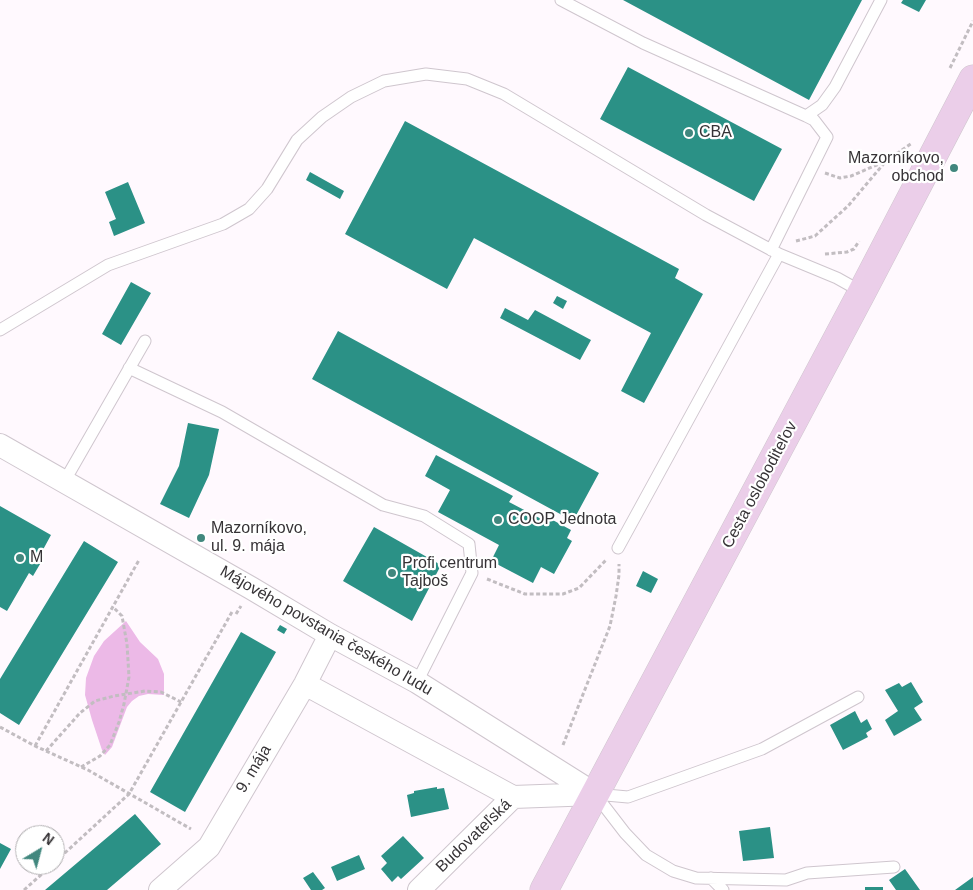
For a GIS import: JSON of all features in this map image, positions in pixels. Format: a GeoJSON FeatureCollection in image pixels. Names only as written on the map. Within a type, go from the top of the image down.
{"type":"FeatureCollection","features":[{"type":"Feature","properties":{"kind":"main road","name":"Cesta osloboditeľov"},"geometry":{"type":"LineString","coordinates":[[544,890],[862,292],[961,75]]}},
{"type":"Feature","properties":{"kind":"street","name":"Májového povstania českého ľudu"},"geometry":{"type":"LineString","coordinates":[[0,446],[251,588],[330,635],[417,682],[595,794]]}},
{"type":"Feature","properties":{"kind":"street","name":"9. mája"},"geometry":{"type":"LineString","coordinates":[[160,890],[209,847],[305,684],[330,635]]}},
{"type":"Feature","properties":{"kind":"street"},"geometry":{"type":"LineString","coordinates":[[305,684],[513,798]]}},
{"type":"Feature","properties":{"kind":"street","name":"Budovateľská"},"geometry":{"type":"LineString","coordinates":[[419,890],[513,798],[595,794]]}},
{"type":"Feature","properties":{"kind":"lane"},"geometry":{"type":"LineString","coordinates":[[561,0],[643,43],[814,120],[827,137],[812,166],[775,252],[618,548]]}},
{"type":"Feature","properties":{"kind":"lane"},"geometry":{"type":"LineString","coordinates":[[806,116],[822,105],[836,87],[881,0]]}},
{"type":"Feature","properties":{"kind":"lane"},"geometry":{"type":"LineString","coordinates":[[0,330],[108,264],[223,224],[249,209],[267,189],[297,140],[322,117],[351,97],[384,81],[426,74],[467,79],[504,94],[706,215],[775,252],[837,278],[862,292]]}},
{"type":"Feature","properties":{"kind":"lane"},"geometry":{"type":"LineString","coordinates":[[64,482],[145,341]]}},
{"type":"Feature","properties":{"kind":"lane"},"geometry":{"type":"LineString","coordinates":[[129,368],[222,412],[383,505],[424,516],[469,544],[472,573],[417,682]]}},
{"type":"Feature","properties":{"kind":"lane"},"geometry":{"type":"LineString","coordinates":[[595,794],[628,797],[762,749],[858,697]]}},
{"type":"Feature","properties":{"kind":"lane"},"geometry":{"type":"LineString","coordinates":[[595,794],[625,833],[646,855],[673,871],[696,878],[786,880],[807,873],[894,866]]}},
{"type":"Feature","properties":{"kind":"lane"},"geometry":{"type":"LineString","coordinates":[[710,878],[723,890]]}},
{"type":"Feature","properties":{"kind":"path"},"geometry":{"type":"LineString","coordinates":[[961,75],[973,21]]}},
{"type":"Feature","properties":{"kind":"path"},"geometry":{"type":"LineString","coordinates":[[908,150],[916,135]]}},
{"type":"Feature","properties":{"kind":"path"},"geometry":{"type":"LineString","coordinates":[[812,166],[824,173],[840,178],[851,176],[886,161],[912,142]]}},
{"type":"Feature","properties":{"kind":"path"},"geometry":{"type":"LineString","coordinates":[[796,241],[815,236],[848,206],[886,161]]}},
{"type":"Feature","properties":{"kind":"path"},"geometry":{"type":"LineString","coordinates":[[818,253],[847,252],[854,249],[864,233]]}},
{"type":"Feature","properties":{"kind":"path"},"geometry":{"type":"LineString","coordinates":[[790,239],[796,241],[801,247]]}},
{"type":"Feature","properties":{"kind":"path"},"geometry":{"type":"LineString","coordinates":[[472,573],[525,594],[563,594],[579,588],[618,548]]}},
{"type":"Feature","properties":{"kind":"path"},"geometry":{"type":"LineString","coordinates":[[563,745],[610,626],[619,575],[618,548]]}},
{"type":"Feature","properties":{"kind":"path"},"geometry":{"type":"LineString","coordinates":[[35,746],[138,560]]}},
{"type":"Feature","properties":{"kind":"path"},"geometry":{"type":"LineString","coordinates":[[81,767],[100,756],[110,745],[119,722],[126,694],[129,676],[127,644],[122,616],[112,607]]}},
{"type":"Feature","properties":{"kind":"path"},"geometry":{"type":"LineString","coordinates":[[65,853],[129,794],[232,612]]}},
{"type":"Feature","properties":{"kind":"path"},"geometry":{"type":"LineString","coordinates":[[46,751],[80,714],[95,701],[145,691],[161,692],[181,702]]}},
{"type":"Feature","properties":{"kind":"path"},"geometry":{"type":"LineString","coordinates":[[0,727],[35,746],[81,767],[191,829]]}},
{"type":"Feature","properties":{"kind":"path"},"geometry":{"type":"LineString","coordinates":[[24,890],[41,875]]}},
{"type":"Feature","properties":{"kind":"shaded area"},"geometry":{"type":"Polygon","coordinates":[[[126,621],[140,642],[158,659],[164,674],[164,695],[148,694],[139,696],[132,701],[127,707],[112,747],[105,755],[85,695],[86,678],[94,656],[104,641],[126,621]]]}},
{"type":"Feature","properties":{"kind":"building"},"geometry":{"type":"Polygon","coordinates":[[[623,0],[862,0],[809,100],[623,0]]]}},
{"type":"Feature","properties":{"kind":"building"},"geometry":{"type":"Polygon","coordinates":[[[903,0],[926,0],[919,12],[901,3],[903,0]]]}},
{"type":"Feature","properties":{"kind":"building","name":"CBA"},"geometry":{"type":"Polygon","coordinates":[[[628,67],[782,149],[754,201],[600,119],[628,67]]]}},
{"type":"Feature","properties":{"kind":"building"},"geometry":{"type":"Polygon","coordinates":[[[405,121],[679,269],[675,278],[703,294],[644,403],[621,391],[651,333],[474,238],[447,289],[345,234],[405,121]]]}},
{"type":"Feature","properties":{"kind":"building"},"geometry":{"type":"Polygon","coordinates":[[[310,172],[344,191],[340,199],[306,180],[310,172]]]}},
{"type":"Feature","properties":{"kind":"building"},"geometry":{"type":"Polygon","coordinates":[[[128,182],[145,223],[114,236],[109,222],[116,219],[105,192],[128,182]]]}},
{"type":"Feature","properties":{"kind":"building"},"geometry":{"type":"Polygon","coordinates":[[[131,282],[151,293],[121,345],[102,334],[131,282]]]}},
{"type":"Feature","properties":{"kind":"building"},"geometry":{"type":"Polygon","coordinates":[[[557,296],[567,301],[563,309],[553,303],[557,296]]]}},
{"type":"Feature","properties":{"kind":"building"},"geometry":{"type":"Polygon","coordinates":[[[505,308],[528,320],[535,310],[591,340],[580,360],[500,318],[505,308]]]}},
{"type":"Feature","properties":{"kind":"building"},"geometry":{"type":"Polygon","coordinates":[[[338,331],[599,473],[573,521],[312,379],[338,331]]]}},
{"type":"Feature","properties":{"kind":"building"},"geometry":{"type":"Polygon","coordinates":[[[188,423],[219,429],[209,475],[189,518],[160,504],[179,466],[188,423]]]}},
{"type":"Feature","properties":{"kind":"building","name":"COOP Jednota"},"geometry":{"type":"Polygon","coordinates":[[[436,455],[513,496],[509,502],[547,522],[549,518],[571,530],[567,538],[572,541],[554,574],[541,567],[533,583],[491,561],[499,545],[438,512],[450,490],[425,476],[436,455]]]}},
{"type":"Feature","properties":{"kind":"building","name":"M"},"geometry":{"type":"Polygon","coordinates":[[[0,506],[51,535],[39,557],[43,559],[33,576],[29,573],[7,611],[0,607],[0,506]]]}},
{"type":"Feature","properties":{"kind":"building","name":"Profi centrum Tajboš"},"geometry":{"type":"Polygon","coordinates":[[[374,527],[441,565],[412,621],[343,581],[374,527]]]}},
{"type":"Feature","properties":{"kind":"building"},"geometry":{"type":"Polygon","coordinates":[[[84,541],[118,562],[19,725],[0,713],[0,679],[84,541]]]}},
{"type":"Feature","properties":{"kind":"building"},"geometry":{"type":"Polygon","coordinates":[[[643,571],[658,579],[651,593],[636,586],[643,571]]]}},
{"type":"Feature","properties":{"kind":"building"},"geometry":{"type":"Polygon","coordinates":[[[280,625],[287,629],[284,634],[277,630],[280,625]]]}},
{"type":"Feature","properties":{"kind":"building"},"geometry":{"type":"Polygon","coordinates":[[[241,632],[276,652],[185,812],[150,792],[241,632]]]}},
{"type":"Feature","properties":{"kind":"building"},"geometry":{"type":"Polygon","coordinates":[[[911,682],[923,702],[914,708],[922,720],[894,736],[885,720],[898,711],[885,690],[899,683],[902,687],[911,682]]]}},
{"type":"Feature","properties":{"kind":"building"},"geometry":{"type":"Polygon","coordinates":[[[855,711],[861,723],[867,719],[872,729],[866,733],[868,737],[843,750],[830,725],[855,711]]]}},
{"type":"Feature","properties":{"kind":"building"},"geometry":{"type":"Polygon","coordinates":[[[437,787],[437,789],[444,788],[449,809],[411,817],[407,795],[414,793],[414,791],[437,787]]]}},
{"type":"Feature","properties":{"kind":"building"},"geometry":{"type":"Polygon","coordinates":[[[135,814],[161,844],[107,890],[45,890],[135,814]]]}},
{"type":"Feature","properties":{"kind":"building"},"geometry":{"type":"Polygon","coordinates":[[[770,827],[774,858],[743,861],[739,831],[770,827]]]}},
{"type":"Feature","properties":{"kind":"building"},"geometry":{"type":"Polygon","coordinates":[[[403,836],[424,858],[401,879],[398,876],[392,882],[381,869],[387,863],[381,856],[403,836]]]}},
{"type":"Feature","properties":{"kind":"building"},"geometry":{"type":"Polygon","coordinates":[[[0,843],[11,849],[0,869],[0,843]]]}},
{"type":"Feature","properties":{"kind":"building"},"geometry":{"type":"Polygon","coordinates":[[[359,855],[365,869],[337,881],[331,867],[359,855]]]}},
{"type":"Feature","properties":{"kind":"building"},"geometry":{"type":"Polygon","coordinates":[[[905,869],[920,890],[896,890],[889,880],[905,869]]]}},
{"type":"Feature","properties":{"kind":"building"},"geometry":{"type":"Polygon","coordinates":[[[313,872],[325,888],[322,890],[311,890],[303,878],[313,872]]]}},
{"type":"Feature","properties":{"kind":"building"},"geometry":{"type":"Polygon","coordinates":[[[973,877],[973,890],[955,890],[973,877]]]}},
{"type":"Feature","properties":{"kind":"building"},"geometry":{"type":"Polygon","coordinates":[[[865,887],[883,887],[883,890],[865,890],[865,887]]]}},
{"type":"Feature","properties":{"kind":"place","name":"CBA"},"geometry":{"type":"Point","coordinates":[689,133]}},
{"type":"Feature","properties":{"kind":"place","name":"Mazorníkovo, obchod"},"geometry":{"type":"Point","coordinates":[954,168]}},
{"type":"Feature","properties":{"kind":"place","name":"COOP Jednota"},"geometry":{"type":"Point","coordinates":[498,520]}},
{"type":"Feature","properties":{"kind":"place","name":"Mazorníkovo, ul. 9. mája"},"geometry":{"type":"Point","coordinates":[201,538]}},
{"type":"Feature","properties":{"kind":"place","name":"M"},"geometry":{"type":"Point","coordinates":[20,558]}},
{"type":"Feature","properties":{"kind":"place","name":"Profi centrum Tajboš"},"geometry":{"type":"Point","coordinates":[392,573]}}]}
